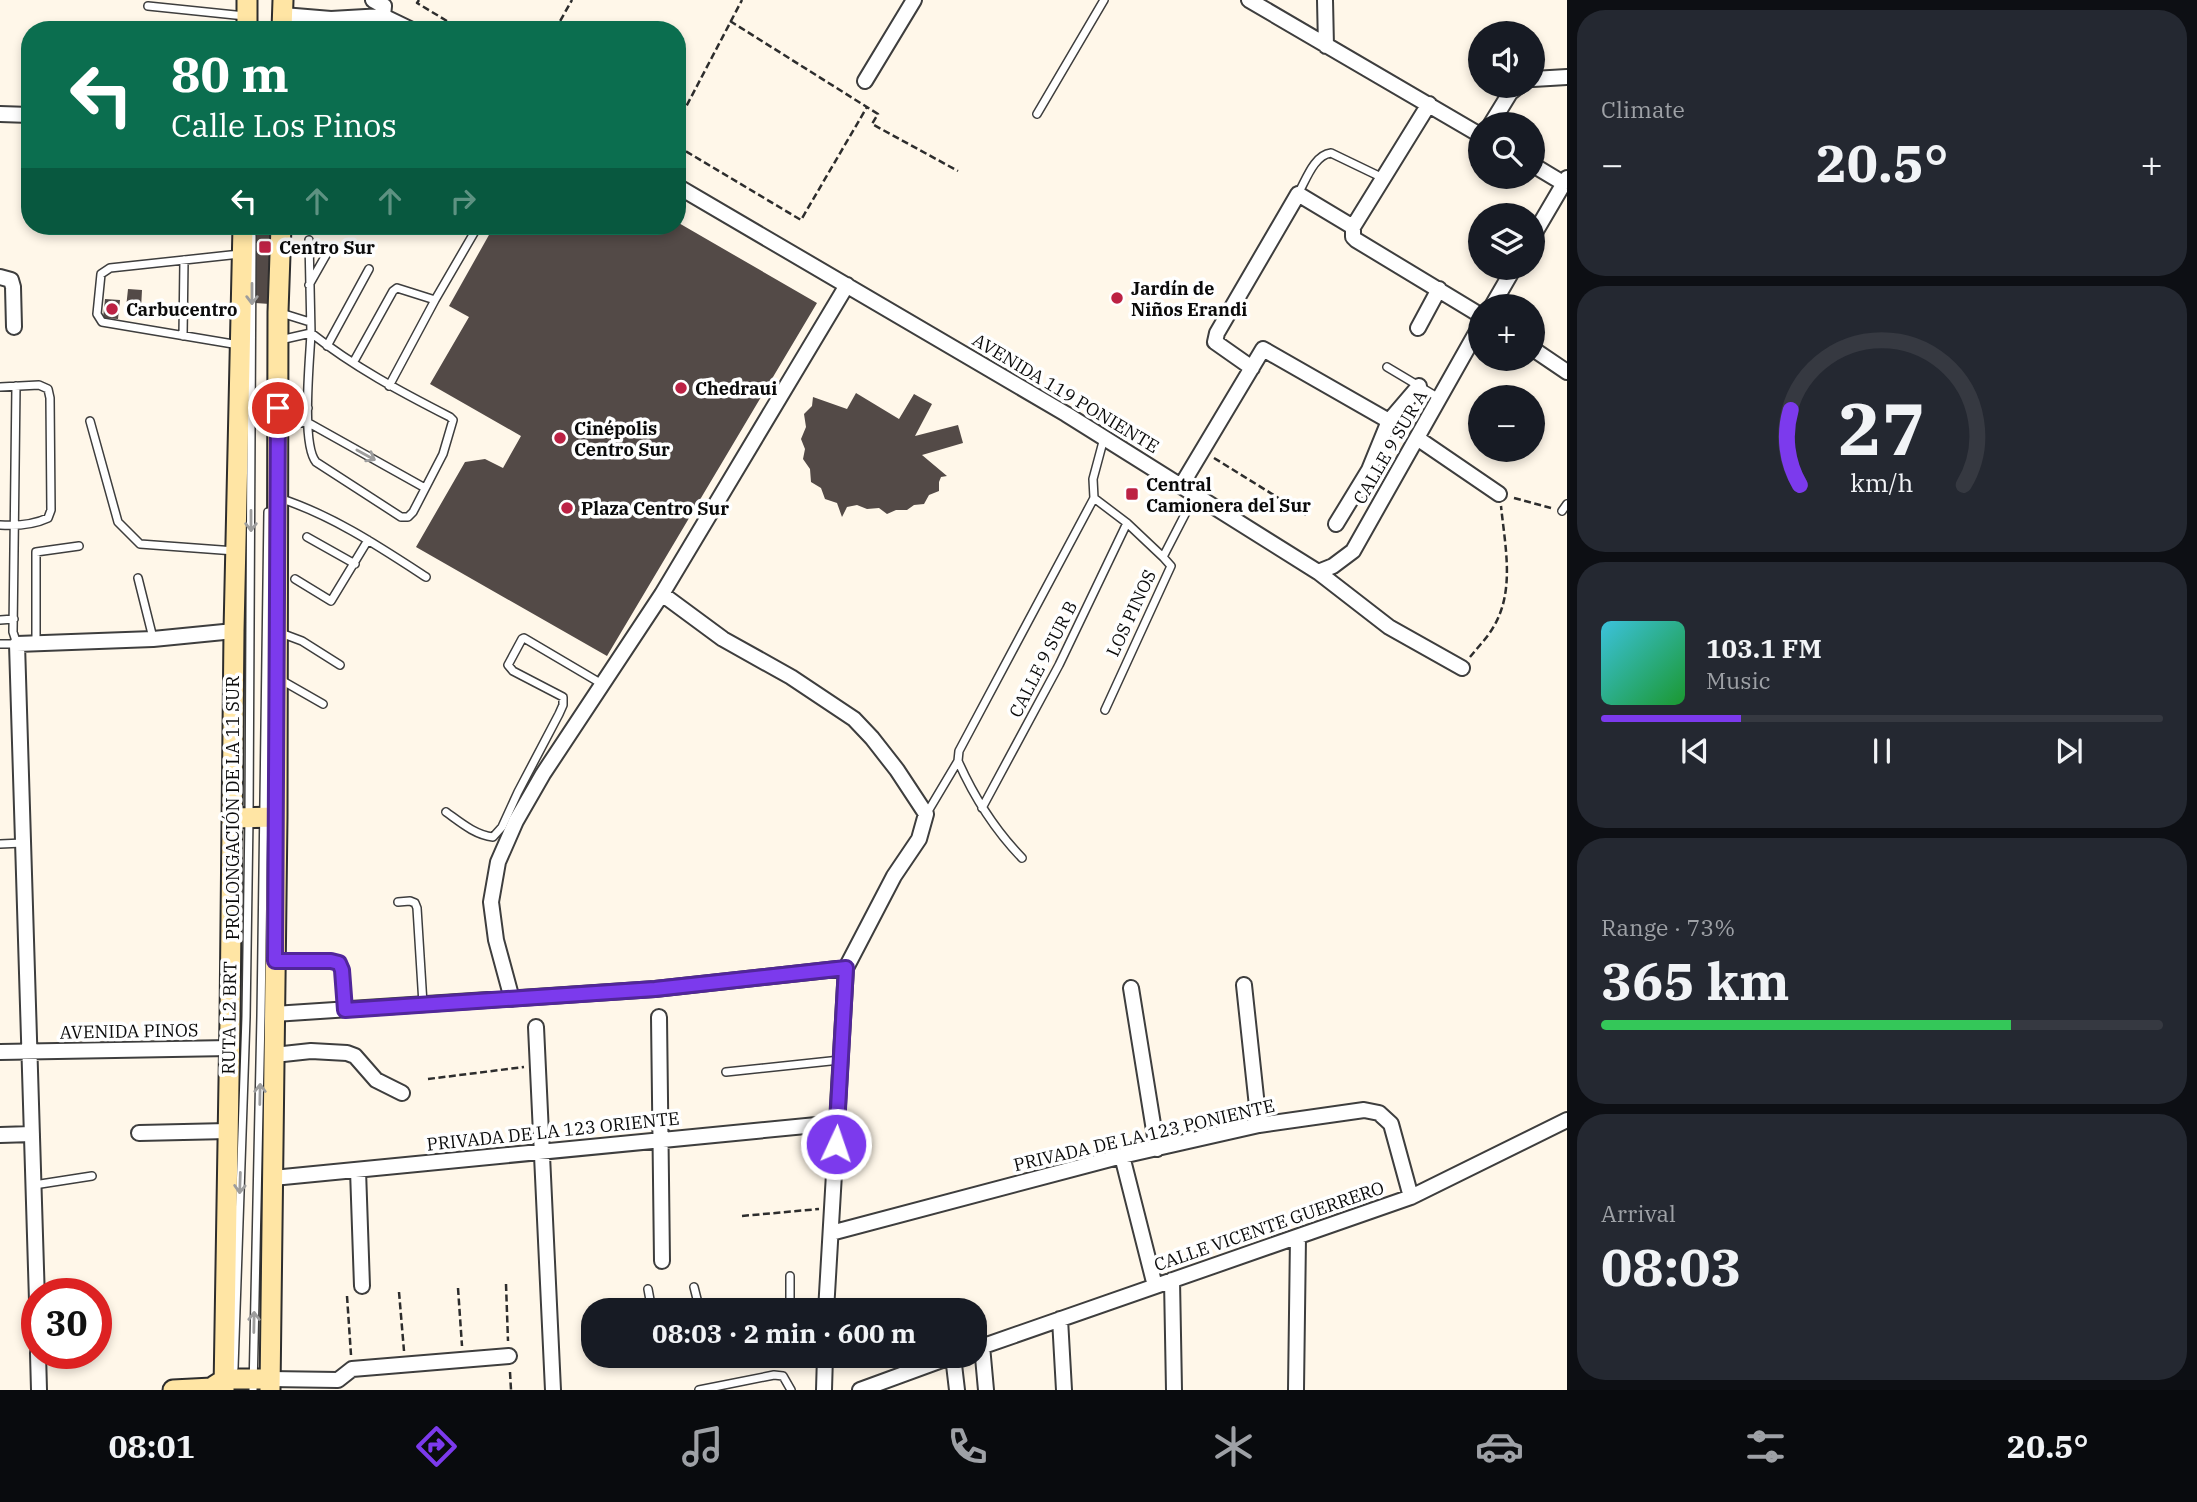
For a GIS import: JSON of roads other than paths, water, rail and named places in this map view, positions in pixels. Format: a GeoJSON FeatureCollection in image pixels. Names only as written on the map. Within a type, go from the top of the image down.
{"type":"FeatureCollection","features":[{"type":"Feature","properties":{"kind":"main road","name":"PROLONGACIÓN DE LA 11 SUR"},"geometry":{"type":"LineString","coordinates":[[239,1385],[273,1178],[275,961],[234,631],[243,235]]}},
{"type":"Feature","properties":{"kind":"main road","name":"PROLONGACIÓN DE LA 11 SUR"},"geometry":{"type":"LineString","coordinates":[[239,1385],[228,1131],[230,1048],[256,818],[277,677],[273,500],[279,340],[276,235]]}},
{"type":"Feature","properties":{"kind":"main road"},"geometry":{"type":"LineString","coordinates":[[173,1390],[239,1385]]}},
{"type":"Feature","properties":{"kind":"street"},"geometry":{"type":"LineString","coordinates":[[864,81],[915,0]]}},
{"type":"Feature","properties":{"kind":"street"},"geometry":{"type":"LineString","coordinates":[[1249,0],[1468,128]]}},
{"type":"Feature","properties":{"kind":"street"},"geometry":{"type":"LineString","coordinates":[[1325,0],[1326,46]]}},
{"type":"Feature","properties":{"kind":"street"},"geometry":{"type":"LineString","coordinates":[[334,21],[382,6],[401,21]]}},
{"type":"Feature","properties":{"kind":"street"},"geometry":{"type":"LineString","coordinates":[[280,15],[310,21]]}},
{"type":"Feature","properties":{"kind":"street"},"geometry":{"type":"LineString","coordinates":[[1545,78],[1567,77]]}},
{"type":"Feature","properties":{"kind":"street"},"geometry":{"type":"LineString","coordinates":[[1429,104],[1353,227],[1353,237],[1468,307]]}},
{"type":"Feature","properties":{"kind":"street"},"geometry":{"type":"LineString","coordinates":[[0,114],[21,115]]}},
{"type":"Feature","properties":{"kind":"street"},"geometry":{"type":"LineString","coordinates":[[1545,171],[1565,181],[1545,215]]}},
{"type":"Feature","properties":{"kind":"street","name":"AVENIDA 119 PONIENTE"},"geometry":{"type":"LineString","coordinates":[[686,191],[1104,438],[1318,572],[1389,627],[1462,668]]}},
{"type":"Feature","properties":{"kind":"street"},"geometry":{"type":"LineString","coordinates":[[1252,368],[1215,342],[1217,333],[1298,194],[1353,227]]}},
{"type":"Feature","properties":{"kind":"street"},"geometry":{"type":"LineString","coordinates":[[6,279],[13,287],[14,327]]}},
{"type":"Feature","properties":{"kind":"street"},"geometry":{"type":"LineString","coordinates":[[512,999],[496,940],[491,902],[498,862],[516,821],[542,774],[662,594],[847,285]]}},
{"type":"Feature","properties":{"kind":"street"},"geometry":{"type":"LineString","coordinates":[[1418,328],[1439,289]]}},
{"type":"Feature","properties":{"kind":"street","name":"CALLE 9 SUR A"},"geometry":{"type":"LineString","coordinates":[[1318,572],[1333,566],[1353,551],[1468,347]]}},
{"type":"Feature","properties":{"kind":"street"},"geometry":{"type":"LineString","coordinates":[[1181,486],[1263,349],[1389,421]]}},
{"type":"Feature","properties":{"kind":"street"},"geometry":{"type":"LineString","coordinates":[[1545,357],[1567,372]]}},
{"type":"Feature","properties":{"kind":"street"},"geometry":{"type":"LineString","coordinates":[[1336,524],[1369,470],[1389,421],[1419,386]]}},
{"type":"Feature","properties":{"kind":"street"},"geometry":{"type":"LineString","coordinates":[[1417,438],[1499,494]]}},
{"type":"Feature","properties":{"kind":"street"},"geometry":{"type":"LineString","coordinates":[[662,594],[723,639],[791,677],[854,719],[897,770],[926,814],[919,839],[894,876],[846,968],[827,1298]]}},
{"type":"Feature","properties":{"kind":"street"},"geometry":{"type":"LineString","coordinates":[[36,1278],[16,644],[153,639],[234,631]]}},
{"type":"Feature","properties":{"kind":"street"},"geometry":{"type":"LineString","coordinates":[[274,1014],[655,989],[846,968]]}},
{"type":"Feature","properties":{"kind":"street"},"geometry":{"type":"LineString","coordinates":[[1244,985],[1259,1125]]}},
{"type":"Feature","properties":{"kind":"street"},"geometry":{"type":"LineString","coordinates":[[1131,988],[1157,1149]]}},
{"type":"Feature","properties":{"kind":"street"},"geometry":{"type":"LineString","coordinates":[[659,1017],[662,1261]]}},
{"type":"Feature","properties":{"kind":"street"},"geometry":{"type":"LineString","coordinates":[[536,1027],[554,1390]]}},
{"type":"Feature","properties":{"kind":"street","name":"AVENIDA PINOS"},"geometry":{"type":"LineString","coordinates":[[0,1052],[230,1048]]}},
{"type":"Feature","properties":{"kind":"street"},"geometry":{"type":"LineString","coordinates":[[274,1055],[311,1051],[347,1053],[355,1056],[376,1080],[402,1093]]}},
{"type":"Feature","properties":{"kind":"street","name":"PRIVADA DE LA 123 PONIENTE"},"geometry":{"type":"LineString","coordinates":[[831,1233],[1122,1156],[1259,1125],[1364,1110],[1379,1113],[1391,1124],[1411,1197]]}},
{"type":"Feature","properties":{"kind":"street","name":"CALLE VICENTE GUERRERO"},"geometry":{"type":"LineString","coordinates":[[987,1344],[1411,1197],[1567,1119]]}},
{"type":"Feature","properties":{"kind":"street","name":"PRIVADA DE LA 123 ORIENTE"},"geometry":{"type":"LineString","coordinates":[[273,1178],[837,1123]]}},
{"type":"Feature","properties":{"kind":"street"},"geometry":{"type":"LineString","coordinates":[[139,1133],[228,1131]]}},
{"type":"Feature","properties":{"kind":"street"},"geometry":{"type":"LineString","coordinates":[[0,1135],[32,1134]]}},
{"type":"Feature","properties":{"kind":"street"},"geometry":{"type":"LineString","coordinates":[[1122,1156],[1155,1286]]}},
{"type":"Feature","properties":{"kind":"street"},"geometry":{"type":"LineString","coordinates":[[358,1170],[362,1286]]}},
{"type":"Feature","properties":{"kind":"street"},"geometry":{"type":"LineString","coordinates":[[1296,1390],[1298,1237]]}},
{"type":"Feature","properties":{"kind":"street"},"geometry":{"type":"LineString","coordinates":[[1172,1280],[1174,1390]]}},
{"type":"Feature","properties":{"kind":"street"},"geometry":{"type":"LineString","coordinates":[[1060,1319],[1064,1390]]}},
{"type":"Feature","properties":{"kind":"street"},"geometry":{"type":"LineString","coordinates":[[239,1385],[338,1385],[352,1369],[509,1356]]}},
{"type":"Feature","properties":{"kind":"street"},"geometry":{"type":"LineString","coordinates":[[824,1390],[825,1368]]}},
{"type":"Feature","properties":{"kind":"street"},"geometry":{"type":"LineString","coordinates":[[860,1390],[920,1368]]}},
{"type":"Feature","properties":{"kind":"street"},"geometry":{"type":"LineString","coordinates":[[954,1368],[957,1390]]}},
{"type":"Feature","properties":{"kind":"street"},"geometry":{"type":"LineString","coordinates":[[982,1368],[986,1390]]}},
{"type":"Feature","properties":{"kind":"street"},"geometry":{"type":"LineString","coordinates":[[39,1369],[40,1390]]}},
{"type":"Feature","properties":{"kind":"lane"},"geometry":{"type":"LineString","coordinates":[[1037,114],[1104,0]]}},
{"type":"Feature","properties":{"kind":"lane"},"geometry":{"type":"LineString","coordinates":[[148,6],[250,15]]}},
{"type":"Feature","properties":{"kind":"lane"},"geometry":{"type":"LineString","coordinates":[[1298,194],[1317,159],[1324,154],[1331,153],[1383,178]]}},
{"type":"Feature","properties":{"kind":"lane","name":"RUTA L2 BRT"},"geometry":{"type":"LineString","coordinates":[[239,1385],[256,818],[252,235]]}},
{"type":"Feature","properties":{"kind":"lane"},"geometry":{"type":"LineString","coordinates":[[269,460],[276,235]]}},
{"type":"Feature","properties":{"kind":"lane"},"geometry":{"type":"LineString","coordinates":[[389,386],[473,235]]}},
{"type":"Feature","properties":{"kind":"lane"},"geometry":{"type":"LineString","coordinates":[[309,240],[311,332],[307,422],[312,457],[401,517],[408,517],[443,454],[453,421],[389,386],[311,332]]}},
{"type":"Feature","properties":{"kind":"lane"},"geometry":{"type":"LineString","coordinates":[[309,286],[330,248]]}},
{"type":"Feature","properties":{"kind":"lane"},"geometry":{"type":"LineString","coordinates":[[240,345],[103,322],[97,314],[101,274],[104,270],[242,253]]}},
{"type":"Feature","properties":{"kind":"lane"},"geometry":{"type":"LineString","coordinates":[[183,336],[184,260]]}},
{"type":"Feature","properties":{"kind":"lane"},"geometry":{"type":"LineString","coordinates":[[327,345],[369,269]]}},
{"type":"Feature","properties":{"kind":"lane"},"geometry":{"type":"LineString","coordinates":[[353,363],[393,291],[397,288],[435,300]]}},
{"type":"Feature","properties":{"kind":"lane"},"geometry":{"type":"LineString","coordinates":[[278,312],[310,322]]}},
{"type":"Feature","properties":{"kind":"lane"},"geometry":{"type":"LineString","coordinates":[[279,340],[311,332]]}},
{"type":"Feature","properties":{"kind":"lane"},"geometry":{"type":"LineString","coordinates":[[1387,367],[1439,398]]}},
{"type":"Feature","properties":{"kind":"lane"},"geometry":{"type":"LineString","coordinates":[[0,387],[38,385],[48,389],[51,510],[48,518],[40,522],[15,526],[0,525]]}},
{"type":"Feature","properties":{"kind":"lane"},"geometry":{"type":"LineString","coordinates":[[0,644],[16,644],[13,632],[16,386]]}},
{"type":"Feature","properties":{"kind":"lane"},"geometry":{"type":"LineString","coordinates":[[278,417],[308,408]]}},
{"type":"Feature","properties":{"kind":"lane"},"geometry":{"type":"LineString","coordinates":[[278,417],[307,422],[425,488]]}},
{"type":"Feature","properties":{"kind":"lane"},"geometry":{"type":"LineString","coordinates":[[90,421],[118,523],[128,534],[140,544],[236,551]]}},
{"type":"Feature","properties":{"kind":"lane"},"geometry":{"type":"LineString","coordinates":[[926,814],[958,761],[959,751],[1094,498],[1093,479],[1104,438]]}},
{"type":"Feature","properties":{"kind":"lane","name":"LOS PINOS"},"geometry":{"type":"LineString","coordinates":[[1105,710],[1171,566],[1163,557],[1195,495]]}},
{"type":"Feature","properties":{"kind":"lane"},"geometry":{"type":"LineString","coordinates":[[1094,498],[1127,523],[1163,557]]}},
{"type":"Feature","properties":{"kind":"lane"},"geometry":{"type":"LineString","coordinates":[[273,500],[305,507],[368,540],[426,577]]}},
{"type":"Feature","properties":{"kind":"lane","name":"RUTA L2 BRT"},"geometry":{"type":"LineString","coordinates":[[239,1385],[246,1017],[273,500]]}},
{"type":"Feature","properties":{"kind":"lane","name":"CALLE 9 SUR B"},"geometry":{"type":"LineString","coordinates":[[982,808],[1059,666],[1127,523]]}},
{"type":"Feature","properties":{"kind":"lane"},"geometry":{"type":"LineString","coordinates":[[307,537],[355,564]]}},
{"type":"Feature","properties":{"kind":"lane"},"geometry":{"type":"LineString","coordinates":[[295,579],[331,601],[368,540]]}},
{"type":"Feature","properties":{"kind":"lane"},"geometry":{"type":"LineString","coordinates":[[36,644],[36,552],[79,546]]}},
{"type":"Feature","properties":{"kind":"lane"},"geometry":{"type":"LineString","coordinates":[[138,578],[153,639]]}},
{"type":"Feature","properties":{"kind":"lane"},"geometry":{"type":"LineString","coordinates":[[0,620],[14,620]]}},
{"type":"Feature","properties":{"kind":"lane"},"geometry":{"type":"LineString","coordinates":[[278,632],[302,641],[340,664]]}},
{"type":"Feature","properties":{"kind":"lane"},"geometry":{"type":"LineString","coordinates":[[446,812],[470,829],[493,837],[502,827],[563,705],[563,696],[513,671],[508,665],[522,639],[602,684]]}},
{"type":"Feature","properties":{"kind":"lane"},"geometry":{"type":"LineString","coordinates":[[277,677],[323,704]]}},
{"type":"Feature","properties":{"kind":"lane"},"geometry":{"type":"LineString","coordinates":[[958,761],[982,808],[1000,835],[1022,858]]}},
{"type":"Feature","properties":{"kind":"lane"},"geometry":{"type":"LineString","coordinates":[[0,844],[23,843]]}},
{"type":"Feature","properties":{"kind":"lane"},"geometry":{"type":"LineString","coordinates":[[398,902],[410,901],[415,903],[417,908],[423,1004]]}},
{"type":"Feature","properties":{"kind":"lane"},"geometry":{"type":"LineString","coordinates":[[275,961],[339,963],[345,1010]]}},
{"type":"Feature","properties":{"kind":"lane"},"geometry":{"type":"LineString","coordinates":[[726,1072],[841,1060]]}},
{"type":"Feature","properties":{"kind":"lane"},"geometry":{"type":"LineString","coordinates":[[33,1185],[92,1176]]}},
{"type":"Feature","properties":{"kind":"lane"},"geometry":{"type":"LineString","coordinates":[[790,1276],[790,1298]]}},
{"type":"Feature","properties":{"kind":"lane"},"geometry":{"type":"LineString","coordinates":[[694,1287],[697,1298]]}},
{"type":"Feature","properties":{"kind":"lane"},"geometry":{"type":"LineString","coordinates":[[648,1289],[650,1298]]}},
{"type":"Feature","properties":{"kind":"lane"},"geometry":{"type":"LineString","coordinates":[[699,1390],[774,1375],[782,1376],[791,1390]]}},
{"type":"Feature","properties":{"kind":"place","name":"Centro Sur"},"geometry":{"type":"Point","coordinates":[265,247]}},
{"type":"Feature","properties":{"kind":"place","name":"Jardín de Niños Erandi"},"geometry":{"type":"Point","coordinates":[1117,298]}},
{"type":"Feature","properties":{"kind":"place","name":"Carbucentro"},"geometry":{"type":"Point","coordinates":[112,309]}},
{"type":"Feature","properties":{"kind":"place","name":"Chedraui"},"geometry":{"type":"Point","coordinates":[681,388]}},
{"type":"Feature","properties":{"kind":"place","name":"Cinépolis Centro Sur"},"geometry":{"type":"Point","coordinates":[560,438]}},
{"type":"Feature","properties":{"kind":"place","name":"Central Camionera del Sur"},"geometry":{"type":"Point","coordinates":[1132,494]}},
{"type":"Feature","properties":{"kind":"place","name":"Plaza Centro Sur"},"geometry":{"type":"Point","coordinates":[567,508]}}]}
